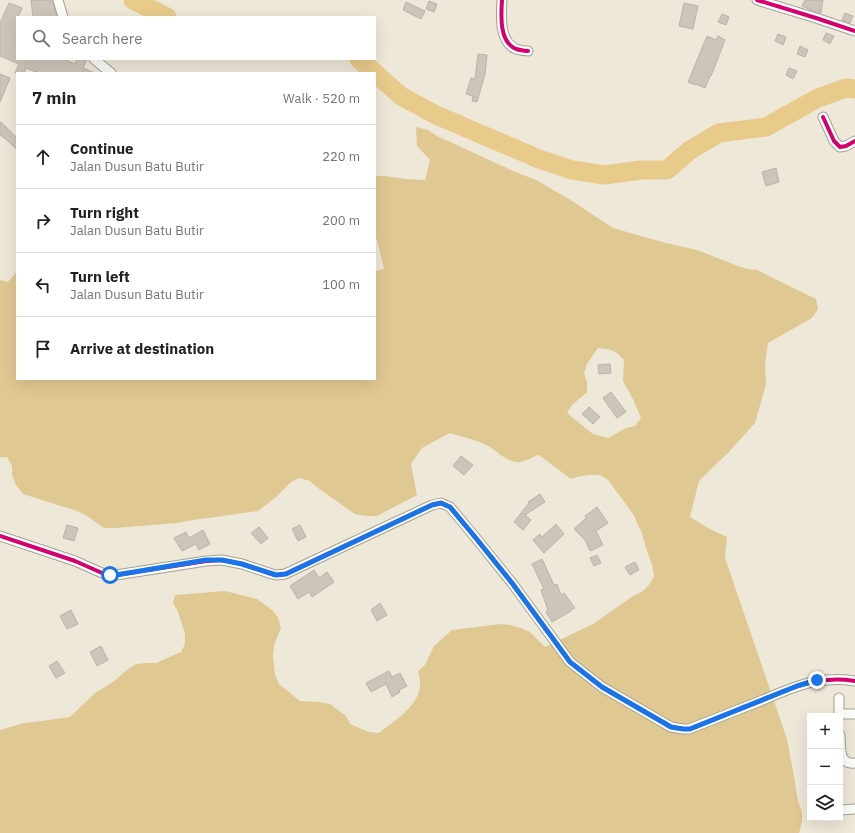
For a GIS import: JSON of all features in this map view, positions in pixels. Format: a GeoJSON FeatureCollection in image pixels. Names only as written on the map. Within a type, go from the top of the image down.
{"type":"FeatureCollection","features":[{"type":"Feature","properties":{"kind":"street"},"geometry":{"type":"LineString","coordinates":[[58,0],[63,16]]}},
{"type":"Feature","properties":{"kind":"street"},"geometry":{"type":"LineString","coordinates":[[502,0],[501,17],[503,31],[507,41],[515,49],[528,52]]}},
{"type":"Feature","properties":{"kind":"street"},"geometry":{"type":"LineString","coordinates":[[756,0],[855,31]]}},
{"type":"Feature","properties":{"kind":"street"},"geometry":{"type":"LineString","coordinates":[[95,60],[110,72]]}},
{"type":"Feature","properties":{"kind":"street"},"geometry":{"type":"LineString","coordinates":[[823,117],[837,144],[843,147],[855,141]]}},
{"type":"Feature","properties":{"kind":"street"},"geometry":{"type":"LineString","coordinates":[[0,536],[75,560],[102,573],[110,575],[206,560],[222,560],[242,564],[272,574],[281,575],[432,505],[441,503],[450,507],[475,537],[512,583],[570,662],[602,687],[671,727],[690,729],[797,686],[817,680],[829,679],[855,681]]}},
{"type":"Feature","properties":{"kind":"street"},"geometry":{"type":"LineString","coordinates":[[839,698],[839,713]]}},
{"type":"Feature","properties":{"kind":"street"},"geometry":{"type":"LineString","coordinates":[[843,715],[855,714]]}},
{"type":"Feature","properties":{"kind":"street"},"geometry":{"type":"LineString","coordinates":[[841,749],[841,757],[844,760],[851,764],[855,763]]}},
{"type":"Feature","properties":{"kind":"street"},"geometry":{"type":"LineString","coordinates":[[843,810],[855,809]]}},
{"type":"Feature","properties":{"kind":"shaded area"},"geometry":{"type":"Polygon","coordinates":[[[416,127],[428,130],[437,136],[536,180],[569,199],[613,228],[697,250],[738,266],[757,270],[816,299],[818,309],[812,318],[768,343],[765,364],[766,384],[755,423],[728,453],[699,481],[690,517],[727,537],[725,558],[787,739],[798,801],[802,812],[802,822],[799,833],[0,833],[0,730],[24,723],[70,717],[95,693],[113,682],[136,664],[156,663],[181,652],[185,644],[185,634],[178,612],[173,603],[175,595],[225,591],[257,599],[272,610],[278,617],[281,628],[274,645],[273,655],[275,675],[279,684],[300,701],[330,704],[346,716],[350,724],[369,732],[379,733],[400,717],[412,705],[419,690],[420,680],[418,671],[425,665],[434,646],[452,630],[501,624],[510,625],[530,632],[545,647],[593,624],[633,596],[642,592],[649,585],[654,576],[642,533],[633,514],[608,480],[600,475],[581,476],[571,479],[539,455],[521,462],[509,460],[482,443],[450,433],[422,448],[411,464],[417,495],[377,516],[355,514],[310,481],[299,478],[291,482],[276,497],[258,511],[177,523],[104,528],[77,511],[23,494],[16,485],[12,475],[12,466],[7,457],[0,457],[0,280],[8,282],[16,272],[16,380],[376,380],[376,271],[384,269],[376,238],[376,176],[425,180],[430,160],[417,146],[416,127]],[[598,348],[587,364],[584,373],[587,382],[587,392],[572,405],[567,413],[593,434],[608,438],[626,428],[635,426],[641,418],[623,381],[624,360],[618,354],[610,350],[598,348]]]}},
{"type":"Feature","properties":{"kind":"building"},"geometry":{"type":"Polygon","coordinates":[[[31,0],[52,0],[57,16],[33,16],[31,0]]]}},
{"type":"Feature","properties":{"kind":"building"},"geometry":{"type":"Polygon","coordinates":[[[805,0],[823,0],[821,13],[802,6],[805,0]]]}},
{"type":"Feature","properties":{"kind":"building"},"geometry":{"type":"Polygon","coordinates":[[[429,1],[437,4],[434,12],[426,9],[429,1]]]}},
{"type":"Feature","properties":{"kind":"building"},"geometry":{"type":"Polygon","coordinates":[[[406,2],[425,11],[421,19],[403,10],[406,2]]]}},
{"type":"Feature","properties":{"kind":"building"},"geometry":{"type":"Polygon","coordinates":[[[9,3],[22,8],[18,16],[16,16],[16,60],[66,60],[75,64],[77,60],[87,60],[83,68],[93,72],[36,72],[26,68],[24,72],[15,73],[19,64],[0,56],[0,23],[9,3]]]}},
{"type":"Feature","properties":{"kind":"building"},"geometry":{"type":"Polygon","coordinates":[[[684,3],[698,6],[693,29],[679,26],[684,3]]]}},
{"type":"Feature","properties":{"kind":"building"},"geometry":{"type":"Polygon","coordinates":[[[845,13],[853,16],[850,23],[842,20],[845,13]]]}},
{"type":"Feature","properties":{"kind":"building"},"geometry":{"type":"Polygon","coordinates":[[[722,14],[729,17],[726,25],[718,22],[722,14]]]}},
{"type":"Feature","properties":{"kind":"building"},"geometry":{"type":"Polygon","coordinates":[[[826,33],[834,36],[830,44],[823,40],[826,33]]]}},
{"type":"Feature","properties":{"kind":"building"},"geometry":{"type":"Polygon","coordinates":[[[778,34],[786,37],[783,45],[775,41],[778,34]]]}},
{"type":"Feature","properties":{"kind":"building"},"geometry":{"type":"Polygon","coordinates":[[[707,36],[716,40],[718,36],[725,40],[705,88],[688,82],[707,36]]]}},
{"type":"Feature","properties":{"kind":"building"},"geometry":{"type":"Polygon","coordinates":[[[800,46],[808,50],[805,57],[797,54],[800,46]]]}},
{"type":"Feature","properties":{"kind":"building"},"geometry":{"type":"Polygon","coordinates":[[[478,54],[487,55],[485,74],[477,102],[472,101],[473,96],[466,94],[471,78],[475,79],[478,54]]]}},
{"type":"Feature","properties":{"kind":"building"},"geometry":{"type":"Polygon","coordinates":[[[789,68],[797,71],[793,79],[786,75],[789,68]]]}},
{"type":"Feature","properties":{"kind":"building"},"geometry":{"type":"Polygon","coordinates":[[[0,74],[10,78],[0,102],[0,74]]]}},
{"type":"Feature","properties":{"kind":"building"},"geometry":{"type":"Polygon","coordinates":[[[1,122],[16,137],[16,149],[8,141],[0,135],[1,122]]]}},
{"type":"Feature","properties":{"kind":"building"},"geometry":{"type":"Polygon","coordinates":[[[776,168],[779,182],[766,186],[762,172],[776,168]]]}},
{"type":"Feature","properties":{"kind":"building"},"geometry":{"type":"Polygon","coordinates":[[[610,364],[611,373],[599,374],[598,365],[610,364]]]}},
{"type":"Feature","properties":{"kind":"building"},"geometry":{"type":"Polygon","coordinates":[[[611,392],[626,412],[617,418],[603,398],[611,392]]]}},
{"type":"Feature","properties":{"kind":"building"},"geometry":{"type":"Polygon","coordinates":[[[589,407],[600,417],[593,424],[582,414],[589,407]]]}},
{"type":"Feature","properties":{"kind":"building"},"geometry":{"type":"Polygon","coordinates":[[[461,456],[473,465],[464,475],[453,466],[461,456]]]}},
{"type":"Feature","properties":{"kind":"building"},"geometry":{"type":"Polygon","coordinates":[[[540,494],[545,502],[525,515],[531,520],[523,530],[514,522],[529,503],[528,502],[540,494]]]}},
{"type":"Feature","properties":{"kind":"building"},"geometry":{"type":"Polygon","coordinates":[[[597,507],[608,523],[596,531],[603,545],[590,551],[585,540],[574,529],[586,518],[585,516],[597,507]]]}},
{"type":"Feature","properties":{"kind":"building"},"geometry":{"type":"Polygon","coordinates":[[[556,524],[564,534],[544,553],[533,540],[540,534],[542,537],[556,524]]]}},
{"type":"Feature","properties":{"kind":"building"},"geometry":{"type":"Polygon","coordinates":[[[67,525],[78,528],[74,541],[63,538],[67,525]]]}},
{"type":"Feature","properties":{"kind":"building"},"geometry":{"type":"Polygon","coordinates":[[[300,525],[306,537],[298,541],[292,529],[300,525]]]}},
{"type":"Feature","properties":{"kind":"building"},"geometry":{"type":"Polygon","coordinates":[[[259,527],[268,538],[261,544],[251,533],[259,527]]]}},
{"type":"Feature","properties":{"kind":"building"},"geometry":{"type":"Polygon","coordinates":[[[203,530],[210,544],[199,550],[196,544],[182,551],[174,538],[186,532],[189,538],[203,530]]]}},
{"type":"Feature","properties":{"kind":"building"},"geometry":{"type":"Polygon","coordinates":[[[597,555],[601,563],[594,566],[590,558],[597,555]]]}},
{"type":"Feature","properties":{"kind":"building"},"geometry":{"type":"Polygon","coordinates":[[[542,559],[554,585],[557,584],[561,595],[564,593],[575,608],[552,622],[546,612],[548,610],[541,590],[544,589],[532,564],[542,559]]]}},
{"type":"Feature","properties":{"kind":"building"},"geometry":{"type":"Polygon","coordinates":[[[635,562],[639,570],[630,575],[625,567],[635,562]]]}},
{"type":"Feature","properties":{"kind":"building"},"geometry":{"type":"Polygon","coordinates":[[[314,570],[319,578],[327,572],[334,582],[312,597],[309,592],[298,599],[290,586],[314,570]]]}},
{"type":"Feature","properties":{"kind":"building"},"geometry":{"type":"Polygon","coordinates":[[[380,603],[387,615],[377,621],[371,610],[380,603]]]}},
{"type":"Feature","properties":{"kind":"building"},"geometry":{"type":"Polygon","coordinates":[[[71,610],[78,624],[67,629],[60,616],[71,610]]]}},
{"type":"Feature","properties":{"kind":"building"},"geometry":{"type":"Polygon","coordinates":[[[101,646],[108,660],[97,666],[90,652],[101,646]]]}},
{"type":"Feature","properties":{"kind":"building"},"geometry":{"type":"Polygon","coordinates":[[[57,661],[65,673],[56,678],[49,666],[57,661]]]}},
{"type":"Feature","properties":{"kind":"building"},"geometry":{"type":"Polygon","coordinates":[[[389,671],[392,677],[400,673],[407,686],[399,690],[400,692],[392,697],[386,684],[371,692],[366,683],[389,671]]]}},
{"type":"Feature","properties":{"kind":"waterway"},"geometry":{"type":"LineString","coordinates":[[133,0],[165,16]]}},
{"type":"Feature","properties":{"kind":"waterway"},"geometry":{"type":"LineString","coordinates":[[360,60],[374,72]]}},
{"type":"Feature","properties":{"kind":"waterway"},"geometry":{"type":"LineString","coordinates":[[376,74],[401,96],[436,115],[539,159],[572,170],[604,175],[641,170],[667,170],[690,150],[719,133],[766,127],[818,98],[846,88],[855,89]]}},
{"type":"Feature","properties":{"kind":"cycle path"},"geometry":{"type":"LineString","coordinates":[[502,0],[502,28],[506,40],[510,46],[516,49],[528,51]]}},
{"type":"Feature","properties":{"kind":"cycle path"},"geometry":{"type":"LineString","coordinates":[[757,0],[855,31]]}},
{"type":"Feature","properties":{"kind":"cycle path"},"geometry":{"type":"LineString","coordinates":[[823,117],[834,141],[840,147],[846,146],[855,141]]}},
{"type":"Feature","properties":{"kind":"cycle path"},"geometry":{"type":"LineString","coordinates":[[0,536],[75,561],[110,575],[222,560],[242,564],[276,575],[285,574],[432,505],[441,503],[450,507],[475,537],[512,583],[570,662],[602,687],[671,727],[689,729],[782,692],[816,681],[855,681]]}},
{"type":"Feature","properties":{"kind":"route"},"geometry":{"type":"LineString","coordinates":[[110,575],[206,560],[222,560],[242,564],[276,575],[286,574],[432,505],[441,503],[450,507],[475,537],[512,583],[570,662],[602,687],[671,727],[690,729],[797,686],[817,680]]}}]}
